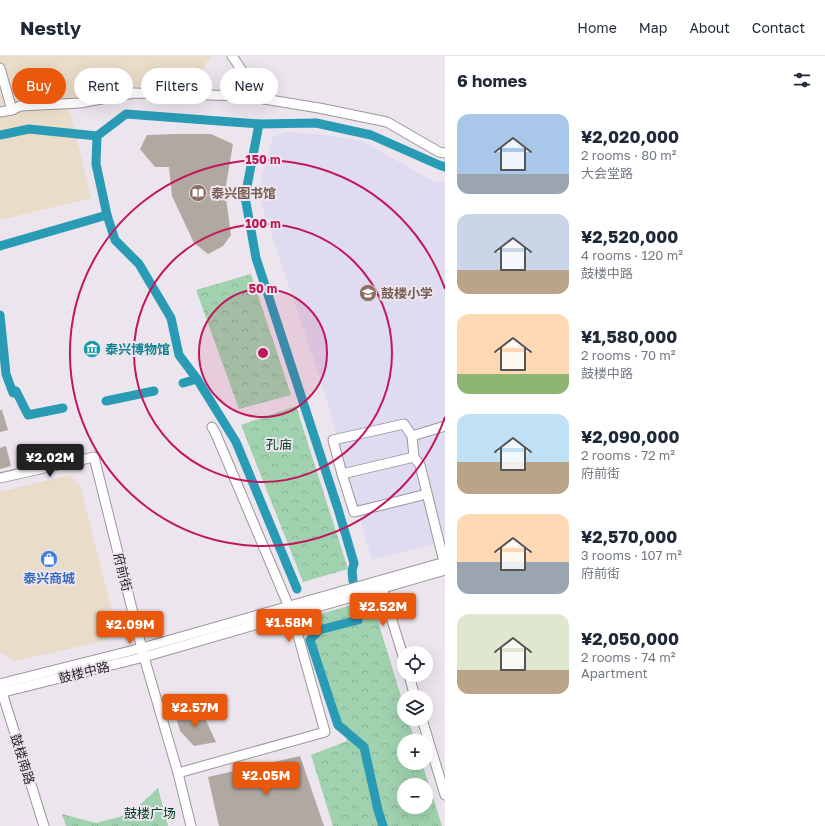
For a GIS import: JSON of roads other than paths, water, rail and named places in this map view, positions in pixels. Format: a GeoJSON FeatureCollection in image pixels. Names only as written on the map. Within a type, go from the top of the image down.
{"type":"FeatureCollection","features":[{"type":"Feature","properties":{"kind":"street"},"geometry":{"type":"LineString","coordinates":[[232,56],[240,68]]}},
{"type":"Feature","properties":{"kind":"street"},"geometry":{"type":"LineString","coordinates":[[0,68],[12,110]]}},
{"type":"Feature","properties":{"kind":"street"},"geometry":{"type":"LineString","coordinates":[[0,112],[12,110],[20,106],[80,103],[134,93],[220,95]]}},
{"type":"Feature","properties":{"kind":"street"},"geometry":{"type":"LineString","coordinates":[[278,101],[388,122],[439,152],[445,153]]}},
{"type":"Feature","properties":{"kind":"street"},"geometry":{"type":"LineString","coordinates":[[290,610],[445,565],[420,465],[414,457],[412,436],[404,424],[333,440],[354,512],[427,494]]}},
{"type":"Feature","properties":{"kind":"street"},"geometry":{"type":"LineString","coordinates":[[412,436],[445,426]]}},
{"type":"Feature","properties":{"kind":"street"},"geometry":{"type":"LineString","coordinates":[[178,773],[325,732],[290,610],[212,427]]}},
{"type":"Feature","properties":{"kind":"street","name":"府前街"},"geometry":{"type":"LineString","coordinates":[[0,478],[94,457],[143,652],[192,826]]}},
{"type":"Feature","properties":{"kind":"street"},"geometry":{"type":"LineString","coordinates":[[342,474],[414,457]]}},
{"type":"Feature","properties":{"kind":"street","name":"鼓楼中路"},"geometry":{"type":"LineString","coordinates":[[1,688],[143,652],[290,610],[382,588],[445,565]]}},
{"type":"Feature","properties":{"kind":"street"},"geometry":{"type":"LineString","coordinates":[[382,588],[400,646]]}},
{"type":"Feature","properties":{"kind":"street","name":"鼓楼南路"},"geometry":{"type":"LineString","coordinates":[[1,688],[44,826]]}},
{"type":"Feature","properties":{"kind":"street"},"geometry":{"type":"LineString","coordinates":[[424,726],[445,795]]}},
{"type":"Feature","properties":{"kind":"waterway"},"geometry":{"type":"LineString","coordinates":[[0,135],[29,129],[97,136],[126,114],[259,124],[316,123],[371,135],[445,167]]}},
{"type":"Feature","properties":{"kind":"waterway"},"geometry":{"type":"LineString","coordinates":[[259,124],[245,197],[256,258],[338,509],[354,563],[352,571],[353,581]]}},
{"type":"Feature","properties":{"kind":"waterway"},"geometry":{"type":"LineString","coordinates":[[0,246],[107,215],[96,164],[97,136]]}},
{"type":"Feature","properties":{"kind":"waterway"},"geometry":{"type":"LineString","coordinates":[[107,215],[115,240],[139,264],[171,318],[179,355],[197,379],[236,442],[297,589]]}},
{"type":"Feature","properties":{"kind":"waterway"},"geometry":{"type":"LineString","coordinates":[[0,315],[6,374],[13,393],[16,391],[28,415],[63,408]]}},
{"type":"Feature","properties":{"kind":"waterway"},"geometry":{"type":"LineString","coordinates":[[183,383],[197,379]]}},
{"type":"Feature","properties":{"kind":"waterway"},"geometry":{"type":"LineString","coordinates":[[106,401],[154,391]]}},
{"type":"Feature","properties":{"kind":"waterway"},"geometry":{"type":"LineString","coordinates":[[356,608],[358,620],[319,630],[310,640],[338,725],[364,747],[383,826]]}},
{"type":"Feature","properties":{"kind":"waterway"},"geometry":{"type":"LineString","coordinates":[[311,614],[319,630]]}},
{"type":"Feature","properties":{"kind":"place","name":"泰兴图书馆"},"geometry":{"type":"Point","coordinates":[198,193]}},
{"type":"Feature","properties":{"kind":"place","name":"鼓楼小学"},"geometry":{"type":"Point","coordinates":[368,293]}},
{"type":"Feature","properties":{"kind":"place","name":"泰兴博物馆"},"geometry":{"type":"Point","coordinates":[92,349]}},
{"type":"Feature","properties":{"kind":"place","name":"泰兴商城"},"geometry":{"type":"Point","coordinates":[49,559]}},
{"type":"Feature","properties":{"kind":"park label","name":"孔庙"},"geometry":{"type":"Point","coordinates":[279,444]}},
{"type":"Feature","properties":{"kind":"park label","name":"鼓楼广场"},"geometry":{"type":"Point","coordinates":[150,813]}}]}
